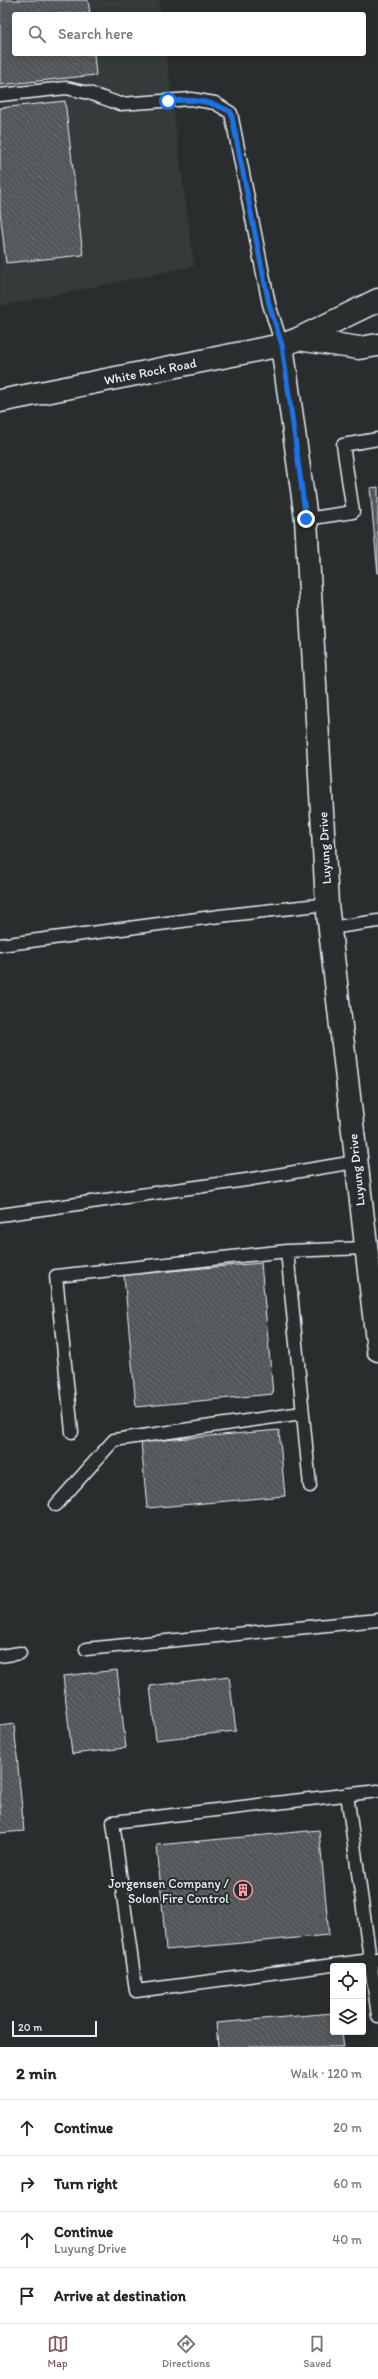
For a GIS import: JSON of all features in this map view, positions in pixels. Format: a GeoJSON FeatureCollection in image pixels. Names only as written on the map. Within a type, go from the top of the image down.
{"type":"FeatureCollection","features":[{"type":"Feature","properties":{"kind":"street","name":"White Rock Road"},"geometry":{"type":"LineString","coordinates":[[0,401],[290,342],[378,300]]}},
{"type":"Feature","properties":{"kind":"street","name":"White Rock Road"},"geometry":{"type":"LineString","coordinates":[[290,342],[359,348],[378,346]]}},
{"type":"Feature","properties":{"kind":"street","name":"Luyung Drive"},"geometry":{"type":"LineString","coordinates":[[290,342],[306,519],[327,904],[355,1162],[378,1350]]}},
{"type":"Feature","properties":{"kind":"lane"},"geometry":{"type":"LineString","coordinates":[[0,95],[66,88],[89,93],[120,104],[191,99],[215,103],[231,112],[269,304],[290,342]]}},
{"type":"Feature","properties":{"kind":"lane"},"geometry":{"type":"LineString","coordinates":[[306,519],[353,512],[343,444],[378,439]]}},
{"type":"Feature","properties":{"kind":"lane"},"geometry":{"type":"LineString","coordinates":[[0,945],[220,916],[327,904]]}},
{"type":"Feature","properties":{"kind":"lane"},"geometry":{"type":"LineString","coordinates":[[330,928],[378,921]]}},
{"type":"Feature","properties":{"kind":"lane"},"geometry":{"type":"LineString","coordinates":[[0,1215],[246,1180],[355,1162]]}},
{"type":"Feature","properties":{"kind":"lane"},"geometry":{"type":"LineString","coordinates":[[72,1432],[56,1276],[287,1251],[365,1248]]}},
{"type":"Feature","properties":{"kind":"lane"},"geometry":{"type":"LineString","coordinates":[[287,1251],[310,1486]]}},
{"type":"Feature","properties":{"kind":"lane"},"geometry":{"type":"LineString","coordinates":[[56,1505],[114,1440],[302,1413]]}},
{"type":"Feature","properties":{"kind":"lane"},"geometry":{"type":"LineString","coordinates":[[86,1649],[378,1620]]}},
{"type":"Feature","properties":{"kind":"lane"},"geometry":{"type":"LineString","coordinates":[[0,1656],[20,1653]]}},
{"type":"Feature","properties":{"kind":"lane"},"geometry":{"type":"LineString","coordinates":[[374,1960],[136,1991],[113,1822],[378,1791]]}},
{"type":"Feature","properties":{"kind":"lane"},"geometry":{"type":"LineString","coordinates":[[347,1794],[374,1960],[378,2016]]}},
{"type":"Feature","properties":{"kind":"shaded area"},"geometry":{"type":"Polygon","coordinates":[[[0,0],[159,0],[161,12],[12,12],[12,56],[166,56],[194,266],[0,306],[0,0]]]}},
{"type":"Feature","properties":{"kind":"building"},"geometry":{"type":"Polygon","coordinates":[[[0,0],[88,0],[90,12],[12,12],[12,56],[94,56],[96,75],[0,85],[0,0]]]}},
{"type":"Feature","properties":{"kind":"building"},"geometry":{"type":"Polygon","coordinates":[[[65,101],[83,255],[6,263],[0,211],[0,108],[65,101]]]}},
{"type":"Feature","properties":{"kind":"building"},"geometry":{"type":"Polygon","coordinates":[[[378,487],[378,574],[370,488],[378,487]]]}},
{"type":"Feature","properties":{"kind":"building"},"geometry":{"type":"Polygon","coordinates":[[[261,1263],[273,1394],[136,1407],[124,1275],[261,1263]]]}},
{"type":"Feature","properties":{"kind":"building"},"geometry":{"type":"Polygon","coordinates":[[[279,1430],[285,1496],[147,1508],[141,1442],[279,1430]]]}},
{"type":"Feature","properties":{"kind":"building"},"geometry":{"type":"Polygon","coordinates":[[[117,1670],[126,1748],[72,1754],[63,1676],[117,1670]]]}},
{"type":"Feature","properties":{"kind":"building"},"geometry":{"type":"Polygon","coordinates":[[[229,1676],[236,1731],[156,1740],[150,1686],[229,1676]]]}},
{"type":"Feature","properties":{"kind":"building"},"geometry":{"type":"Polygon","coordinates":[[[14,1724],[24,1831],[0,1833],[0,1726],[14,1724]]]}},
{"type":"Feature","properties":{"kind":"building","name":"Jorgensen Company / Solon Fire Control"},"geometry":{"type":"Polygon","coordinates":[[[319,1830],[329,1935],[166,1950],[157,1845],[319,1830]]]}},
{"type":"Feature","properties":{"kind":"building"},"geometry":{"type":"Polygon","coordinates":[[[330,2013],[330,2035],[342,2035],[344,2047],[218,2047],[216,2023],[330,2013]]]}},
{"type":"Feature","properties":{"kind":"place","name":"Jorgensen Company / Solon Fire Control"},"geometry":{"type":"Point","coordinates":[243,1890]}},
{"type":"Feature","properties":{"kind":"route"},"geometry":{"type":"LineString","coordinates":[[168,101],[191,99],[215,103],[231,112],[269,304],[282,345],[306,519]]}}]}
